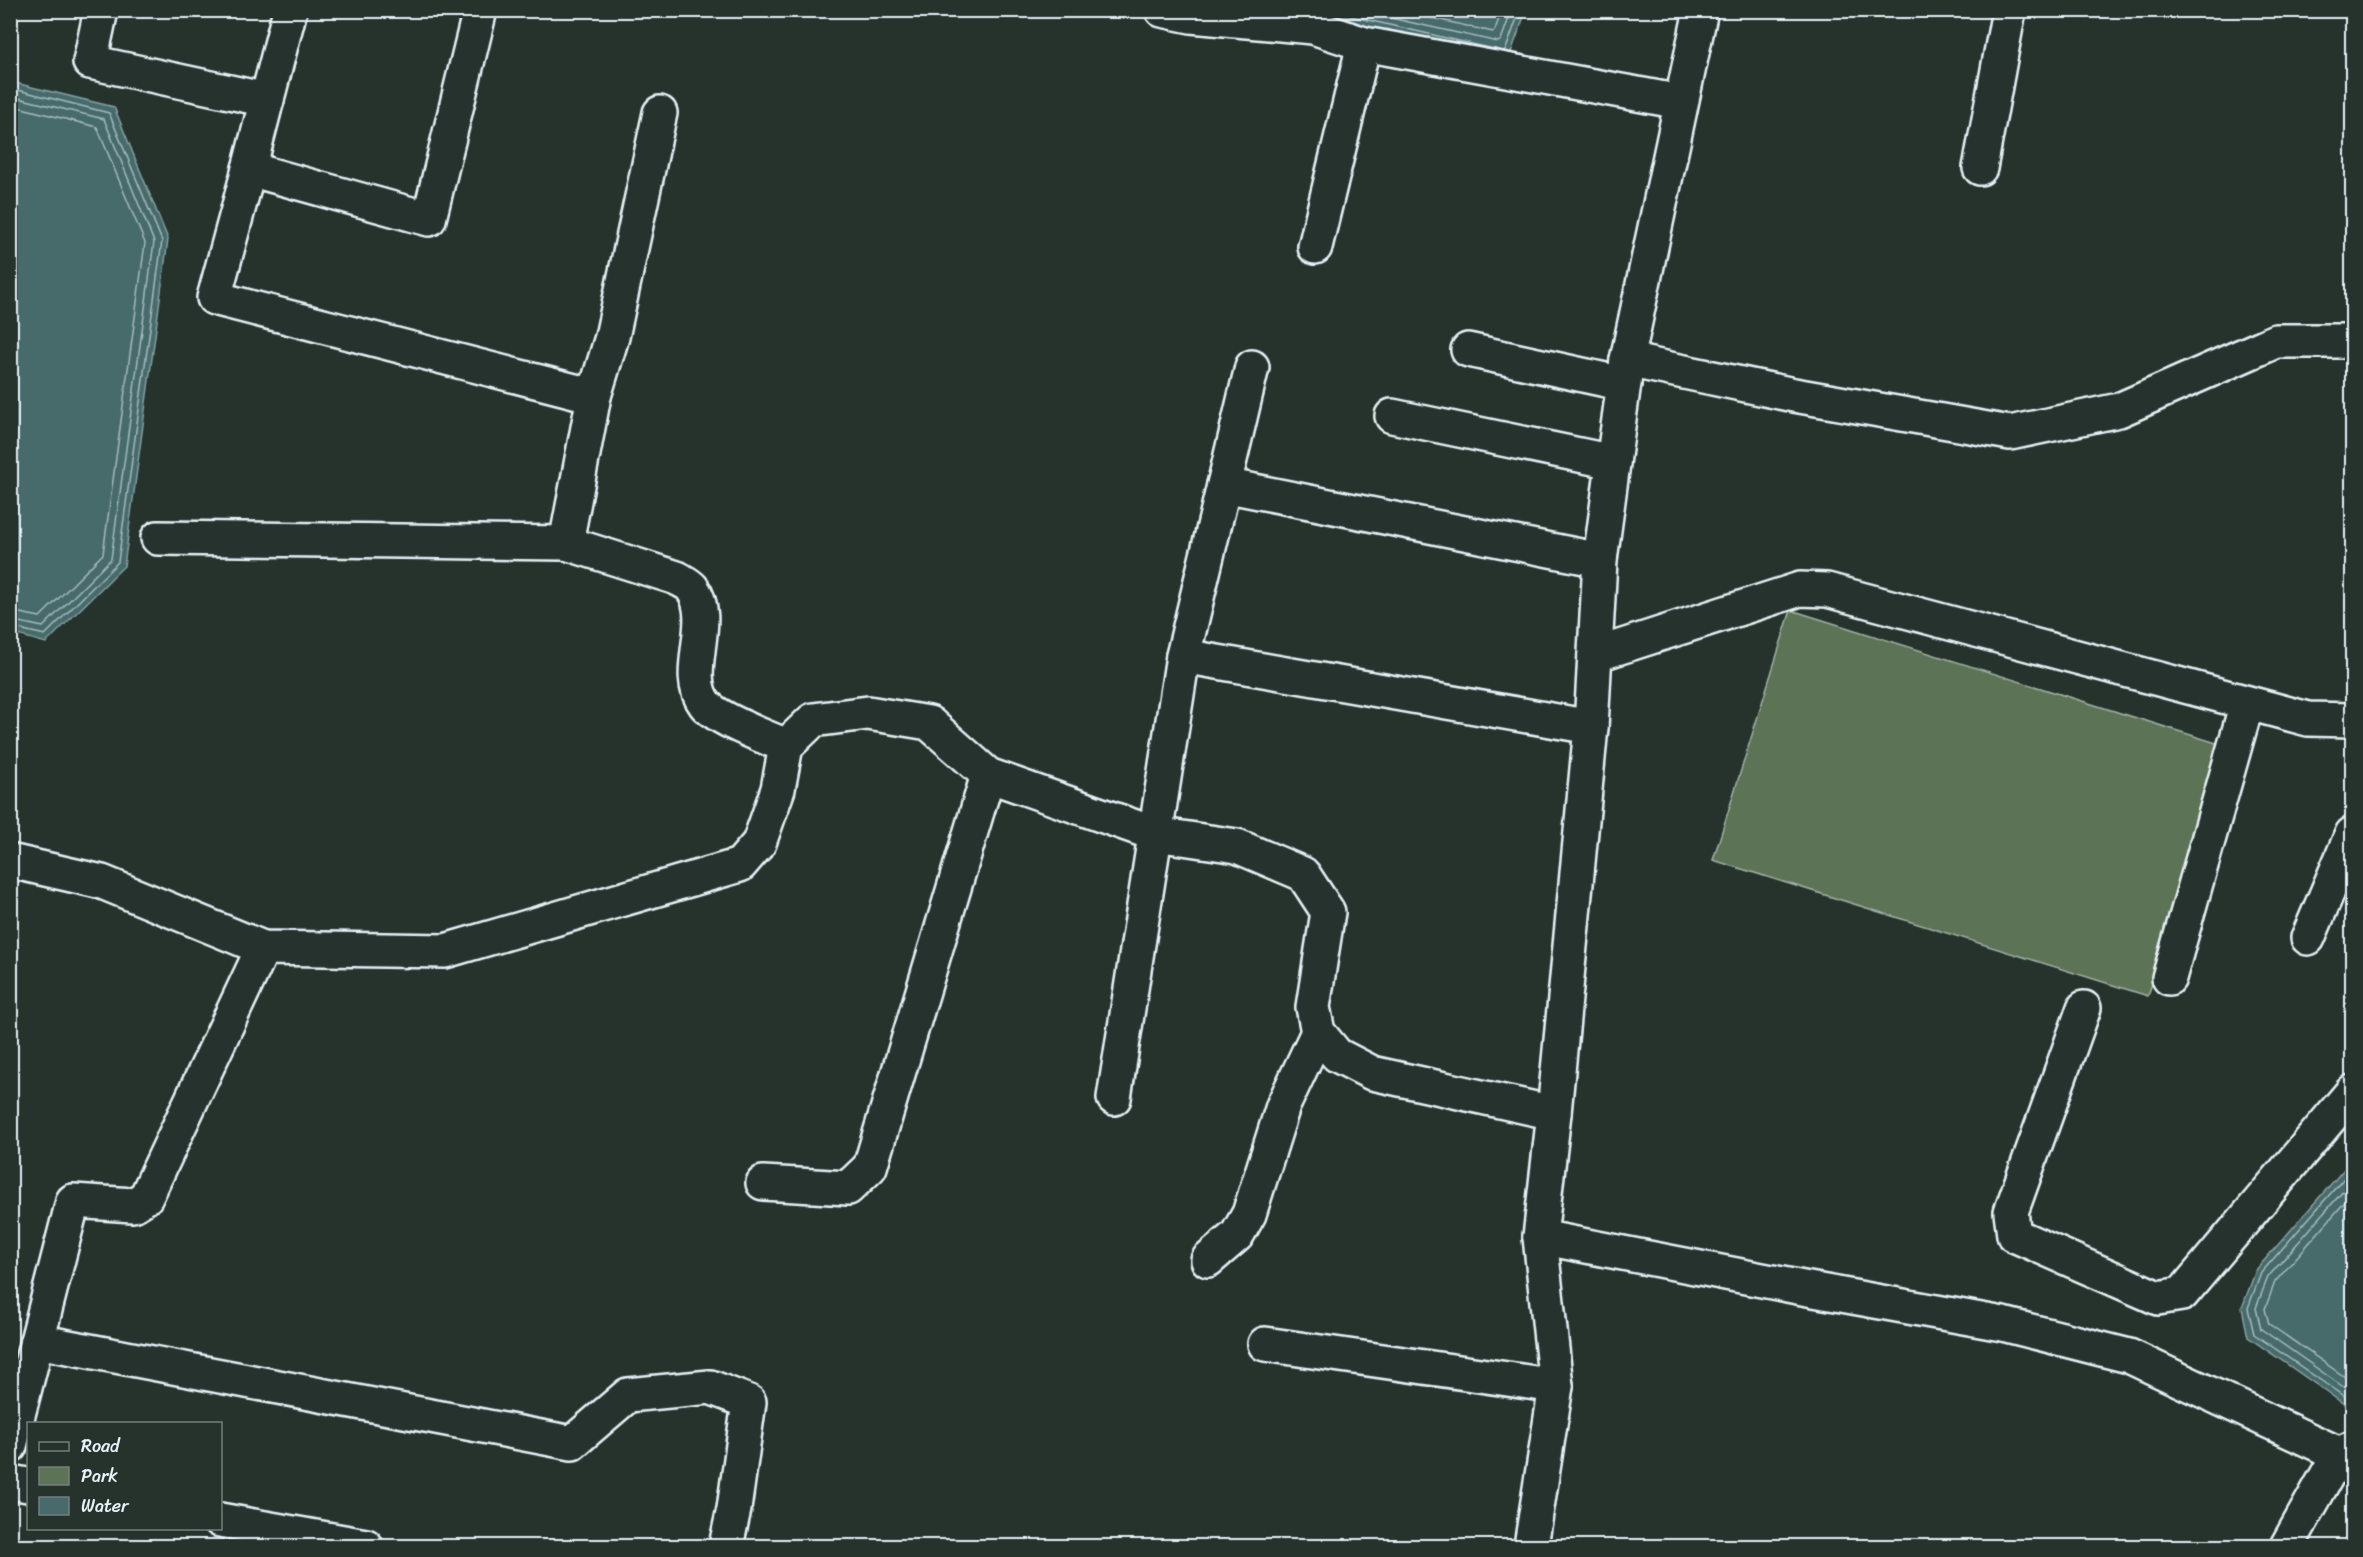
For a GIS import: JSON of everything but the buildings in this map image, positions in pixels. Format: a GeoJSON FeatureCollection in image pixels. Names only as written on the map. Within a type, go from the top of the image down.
{"type":"FeatureCollection","features":[{"type":"Feature","properties":{"kind":"street"},"geometry":{"type":"LineString","coordinates":[[101,10],[90,62],[267,100]]}},
{"type":"Feature","properties":{"kind":"street"},"geometry":{"type":"LineString","coordinates":[[290,10],[214,298],[594,396]]}},
{"type":"Feature","properties":{"kind":"street"},"geometry":{"type":"LineString","coordinates":[[249,169],[429,219],[480,10]]}},
{"type":"Feature","properties":{"kind":"street"},"geometry":{"type":"LineString","coordinates":[[1162,10],[1191,16],[1312,19],[1364,44],[1681,102]]}},
{"type":"Feature","properties":{"kind":"street"},"geometry":{"type":"LineString","coordinates":[[1532,1546],[1556,1386],[1540,1237],[1591,727],[1600,560],[1625,372],[1701,10]]}},
{"type":"Feature","properties":{"kind":"street"},"geometry":{"type":"LineString","coordinates":[[1980,168],[2009,10]]}},
{"type":"Feature","properties":{"kind":"street"},"geometry":{"type":"LineString","coordinates":[[1315,247],[1364,44]]}},
{"type":"Feature","properties":{"kind":"street"},"geometry":{"type":"LineString","coordinates":[[566,543],[594,396],[612,337],[660,113]]}},
{"type":"Feature","properties":{"kind":"street"},"geometry":{"type":"LineString","coordinates":[[1468,350],[1794,395],[2010,433],[2119,410],[2276,341],[2352,341]]}},
{"type":"Feature","properties":{"kind":"street"},"geometry":{"type":"LineString","coordinates":[[1114,1098],[1183,656],[1252,367]]}},
{"type":"Feature","properties":{"kind":"street"},"geometry":{"type":"LineString","coordinates":[[1392,416],[1613,462]]}},
{"type":"Feature","properties":{"kind":"street"},"geometry":{"type":"LineString","coordinates":[[1224,485],[1600,560]]}},
{"type":"Feature","properties":{"kind":"street"},"geometry":{"type":"LineString","coordinates":[[158,538],[566,543],[677,578],[691,586],[699,603],[701,618],[696,685],[704,703],[717,714],[786,746]]}},
{"type":"Feature","properties":{"kind":"street"},"geometry":{"type":"LineString","coordinates":[[1595,655],[1800,589],[1827,590],[2247,703],[2308,718],[2352,720]]}},
{"type":"Feature","properties":{"kind":"street"},"geometry":{"type":"LineString","coordinates":[[1183,656],[1591,727]]}},
{"type":"Feature","properties":{"kind":"street"},"geometry":{"type":"LineString","coordinates":[[2169,978],[2247,703]]}},
{"type":"Feature","properties":{"kind":"street"},"geometry":{"type":"LineString","coordinates":[[10,861],[102,882],[264,948],[445,951],[740,865],[759,843],[778,789],[786,746],[813,720],[868,712],[929,723],[988,775],[1155,834],[1237,846],[1303,874],[1328,912],[1313,1007],[1318,1032],[1337,1055],[1372,1072],[1554,1113]]}},
{"type":"Feature","properties":{"kind":"street"},"geometry":{"type":"LineString","coordinates":[[763,1184],[848,1188],[870,1167],[988,775]]}},
{"type":"Feature","properties":{"kind":"street"},"geometry":{"type":"LineString","coordinates":[[2308,938],[2352,834]]}},
{"type":"Feature","properties":{"kind":"street"},"geometry":{"type":"LineString","coordinates":[[10,1446],[73,1201],[133,1205],[146,1197],[264,948]]}},
{"type":"Feature","properties":{"kind":"street"},"geometry":{"type":"LineString","coordinates":[[2084,1008],[2011,1212],[2014,1235],[2158,1298],[2182,1294],[2352,1092]]}},
{"type":"Feature","properties":{"kind":"street"},"geometry":{"type":"LineString","coordinates":[[1208,1260],[1237,1235],[1249,1214],[1283,1106],[1318,1032]]}},
{"type":"Feature","properties":{"kind":"street"},"geometry":{"type":"LineString","coordinates":[[1540,1237],[2003,1324],[2129,1356],[2346,1451],[2287,1546]]}},
{"type":"Feature","properties":{"kind":"street"},"geometry":{"type":"LineString","coordinates":[[37,1341],[572,1443],[628,1395],[710,1387],[749,1402],[734,1509],[726,1546]]}},
{"type":"Feature","properties":{"kind":"street"},"geometry":{"type":"LineString","coordinates":[[1265,1344],[1556,1386]]}},
{"type":"Feature","properties":{"kind":"street"},"geometry":{"type":"LineString","coordinates":[[10,1482],[27,1485]]}},
{"type":"Feature","properties":{"kind":"street"},"geometry":{"type":"LineString","coordinates":[[222,1520],[366,1546]]}},
{"type":"Feature","properties":{"kind":"green space"},"geometry":{"type":"Polygon","coordinates":[[[1791,610],[2226,746],[2148,996],[1713,860],[1791,610]]]}},
{"type":"Feature","properties":{"kind":"water"},"geometry":{"type":"Polygon","coordinates":[[[1317,11],[1526,11],[1509,58],[1320,16],[1317,11]]]}},
{"type":"Feature","properties":{"kind":"water"},"geometry":{"type":"Polygon","coordinates":[[[11,82],[114,107],[168,239],[124,566],[46,643],[11,633],[11,82]]]}},
{"type":"Feature","properties":{"kind":"water"},"geometry":{"type":"Polygon","coordinates":[[[2352,1160],[2351,1409],[2248,1337],[2242,1308],[2256,1270],[2352,1160]]]}}]}
